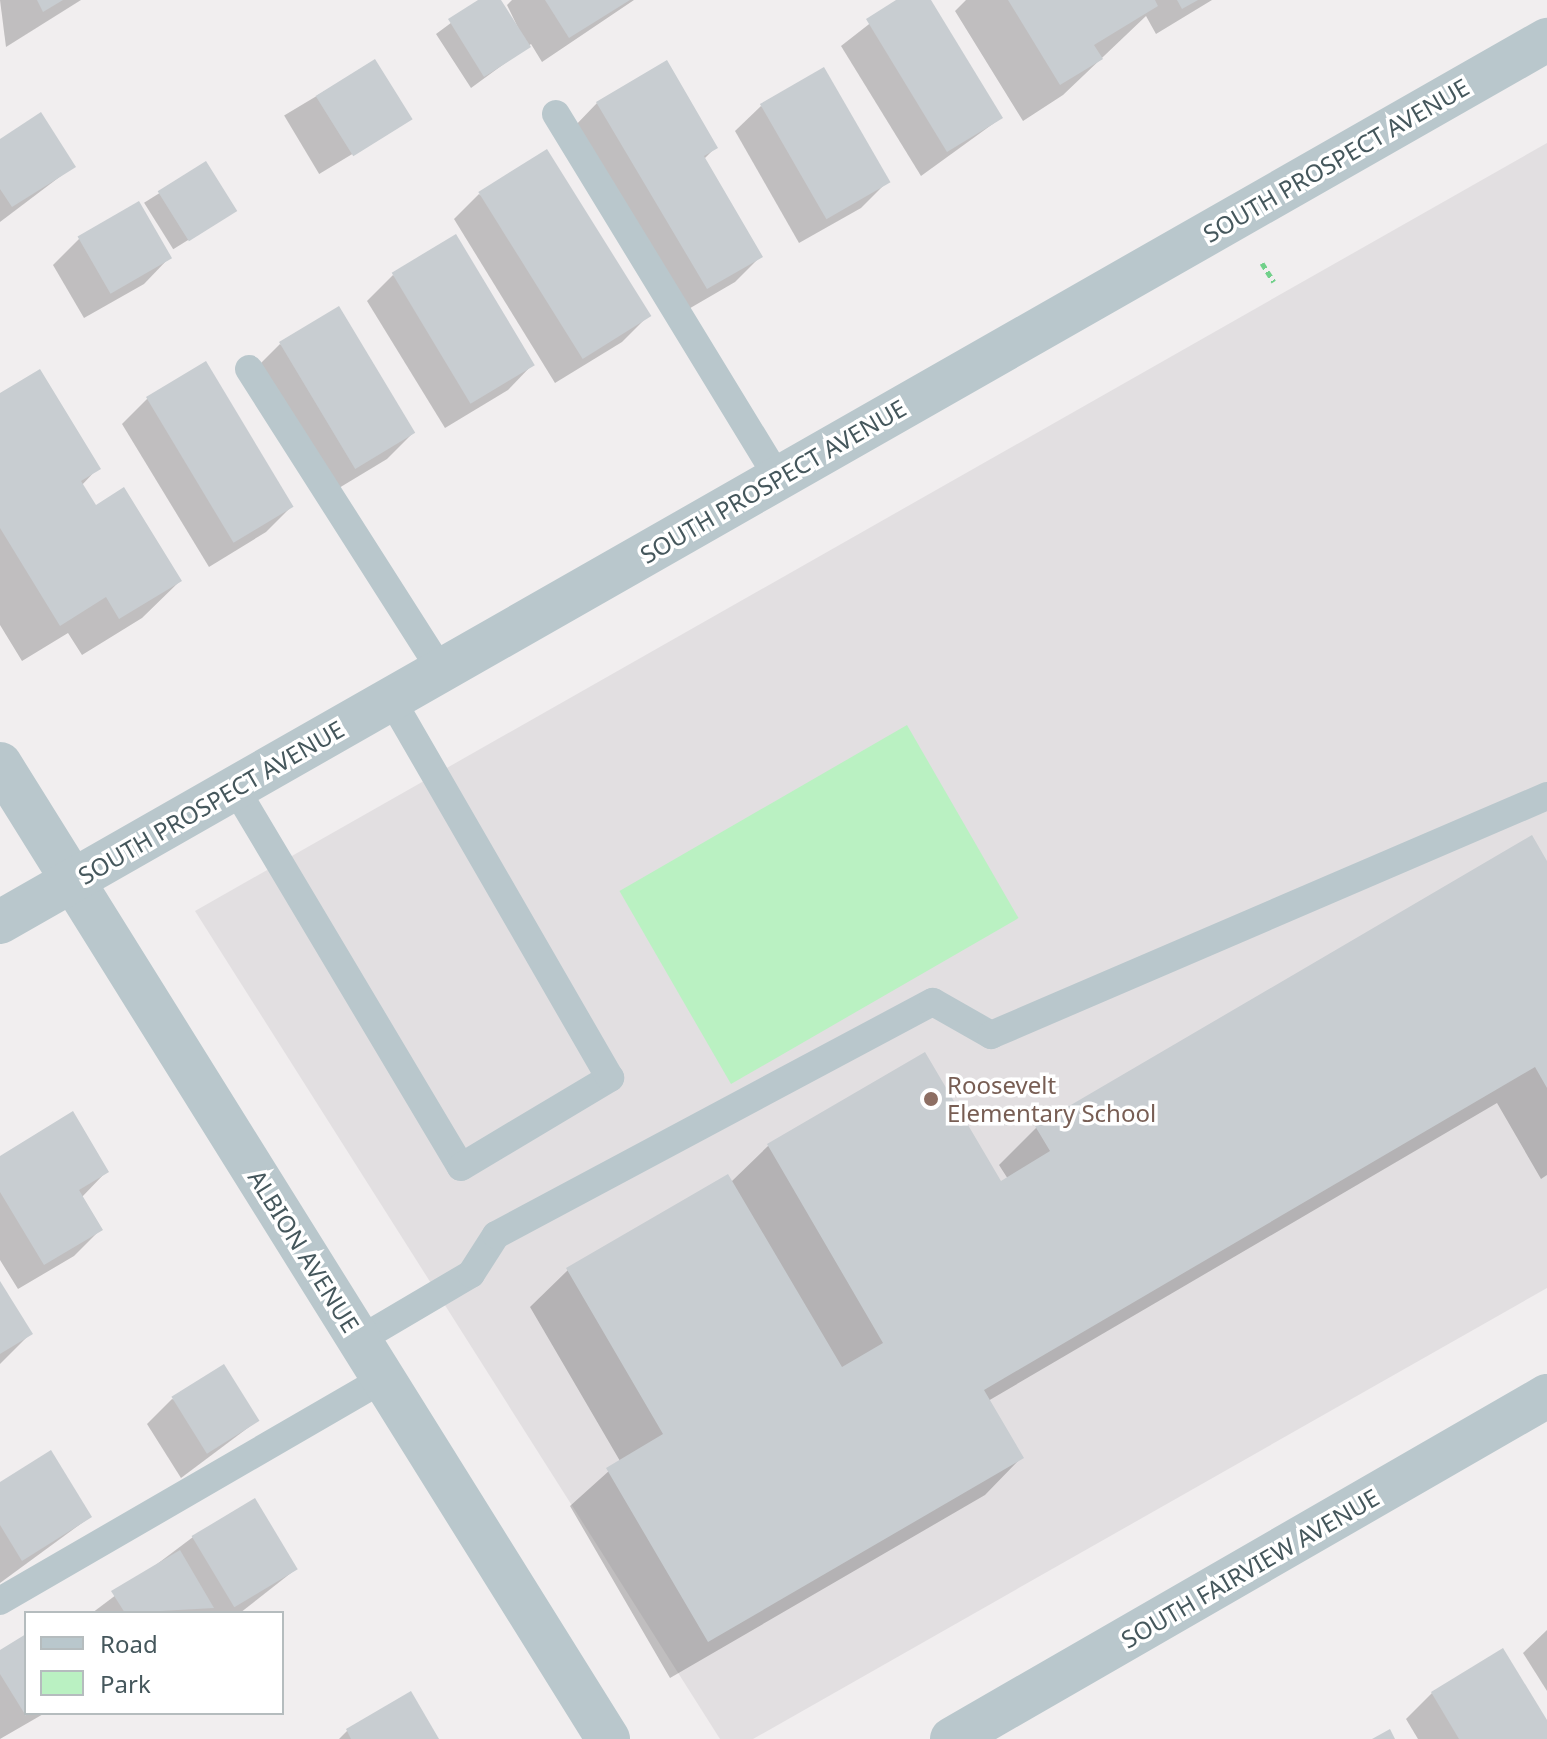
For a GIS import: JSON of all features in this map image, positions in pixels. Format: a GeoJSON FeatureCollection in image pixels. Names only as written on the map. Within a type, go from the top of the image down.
{"type":"FeatureCollection","features":[{"type":"Feature","properties":{"kind":"street","name":"SOUTH PROSPECT AVENUE"},"geometry":{"type":"LineString","coordinates":[[0,922],[1547,40]]}},
{"type":"Feature","properties":{"kind":"street","name":"ALBION AVENUE"},"geometry":{"type":"LineString","coordinates":[[0,764],[608,1739]]}},
{"type":"Feature","properties":{"kind":"street","name":"SOUTH FAIRVIEW AVENUE"},"geometry":{"type":"LineString","coordinates":[[952,1739],[1547,1396]]}},
{"type":"Feature","properties":{"kind":"lane"},"geometry":{"type":"LineString","coordinates":[[556,114],[778,478]]}},
{"type":"Feature","properties":{"kind":"lane"},"geometry":{"type":"LineString","coordinates":[[249,369],[441,670]]}},
{"type":"Feature","properties":{"kind":"lane"},"geometry":{"type":"LineString","coordinates":[[235,788],[461,1167],[610,1078],[391,699]]}},
{"type":"Feature","properties":{"kind":"lane"},"geometry":{"type":"LineString","coordinates":[[359,1340],[471,1274],[496,1235],[933,1002],[991,1035],[1547,796]]}},
{"type":"Feature","properties":{"kind":"lane"},"geometry":{"type":"LineString","coordinates":[[0,1601],[383,1379]]}},
{"type":"Feature","properties":{"kind":"shaded area","name":"Roosevelt Elementary School"},"geometry":{"type":"Polygon","coordinates":[[[1547,143],[1547,1288],[753,1739],[720,1739],[195,911],[1547,143]]]}},
{"type":"Feature","properties":{"kind":"green space"},"geometry":{"type":"Polygon","coordinates":[[[907,725],[1018,918],[731,1084],[619,891],[907,725]]]}},
{"type":"Feature","properties":{"kind":"building"},"geometry":{"type":"Polygon","coordinates":[[[37,0],[63,0],[43,12],[37,0]]]}},
{"type":"Feature","properties":{"kind":"building"},"geometry":{"type":"Polygon","coordinates":[[[478,0],[501,0],[531,47],[484,77],[448,19],[478,0]]]}},
{"type":"Feature","properties":{"kind":"building"},"geometry":{"type":"Polygon","coordinates":[[[545,0],[630,0],[569,38],[545,0]]]}},
{"type":"Feature","properties":{"kind":"building"},"geometry":{"type":"Polygon","coordinates":[[[896,0],[931,0],[1003,118],[947,152],[866,19],[896,0]]]}},
{"type":"Feature","properties":{"kind":"building"},"geometry":{"type":"Polygon","coordinates":[[[1008,0],[1155,0],[1158,6],[1094,45],[1103,59],[1060,85],[1008,0]]]}},
{"type":"Feature","properties":{"kind":"building"},"geometry":{"type":"Polygon","coordinates":[[[1177,0],[1198,0],[1182,9],[1177,0]]]}},
{"type":"Feature","properties":{"kind":"building"},"geometry":{"type":"Polygon","coordinates":[[[375,59],[413,119],[353,156],[316,96],[375,59]]]}},
{"type":"Feature","properties":{"kind":"building"},"geometry":{"type":"Polygon","coordinates":[[[667,60],[718,148],[704,156],[763,257],[707,289],[596,102],[667,60]]]}},
{"type":"Feature","properties":{"kind":"building"},"geometry":{"type":"Polygon","coordinates":[[[824,67],[890,182],[826,219],[760,104],[824,67]]]}},
{"type":"Feature","properties":{"kind":"building"},"geometry":{"type":"Polygon","coordinates":[[[41,112],[76,167],[12,207],[0,189],[0,139],[41,112]]]}},
{"type":"Feature","properties":{"kind":"building"},"geometry":{"type":"Polygon","coordinates":[[[547,149],[651,316],[583,359],[478,192],[547,149]]]}},
{"type":"Feature","properties":{"kind":"building"},"geometry":{"type":"Polygon","coordinates":[[[206,161],[237,211],[189,241],[158,191],[206,161]]]}},
{"type":"Feature","properties":{"kind":"building"},"geometry":{"type":"Polygon","coordinates":[[[139,201],[172,258],[111,294],[78,236],[139,201]]]}},
{"type":"Feature","properties":{"kind":"building"},"geometry":{"type":"Polygon","coordinates":[[[456,234],[535,365],[471,404],[392,273],[456,234]]]}},
{"type":"Feature","properties":{"kind":"building"},"geometry":{"type":"Polygon","coordinates":[[[339,306],[415,433],[355,469],[279,342],[339,306]]]}},
{"type":"Feature","properties":{"kind":"building"},"geometry":{"type":"Polygon","coordinates":[[[206,361],[294,507],[234,543],[146,397],[206,361]]]}},
{"type":"Feature","properties":{"kind":"building"},"geometry":{"type":"Polygon","coordinates":[[[40,369],[101,469],[81,481],[96,505],[124,487],[182,581],[119,619],[106,597],[60,626],[0,528],[0,393],[40,369]]]}},
{"type":"Feature","properties":{"kind":"building"},"geometry":{"type":"Polygon","coordinates":[[[1532,835],[1547,861],[1547,1088],[1535,1067],[984,1390],[1024,1458],[708,1642],[606,1468],[663,1434],[566,1268],[728,1174],[842,1367],[883,1343],[767,1144],[925,1052],[1001,1181],[1050,1151],[1035,1126],[1532,835]]]}},
{"type":"Feature","properties":{"kind":"building"},"geometry":{"type":"Polygon","coordinates":[[[73,1111],[109,1172],[79,1190],[103,1230],[44,1265],[0,1192],[0,1156],[73,1111]]]}},
{"type":"Feature","properties":{"kind":"building"},"geometry":{"type":"Polygon","coordinates":[[[0,1281],[33,1334],[0,1354],[0,1281]]]}},
{"type":"Feature","properties":{"kind":"building"},"geometry":{"type":"Polygon","coordinates":[[[224,1364],[260,1421],[207,1454],[171,1397],[224,1364]]]}},
{"type":"Feature","properties":{"kind":"building"},"geometry":{"type":"Polygon","coordinates":[[[51,1450],[92,1517],[22,1561],[0,1525],[0,1482],[51,1450]]]}},
{"type":"Feature","properties":{"kind":"building"},"geometry":{"type":"Polygon","coordinates":[[[255,1498],[298,1569],[234,1607],[192,1536],[255,1498]]]}},
{"type":"Feature","properties":{"kind":"building"},"geometry":{"type":"Polygon","coordinates":[[[180,1550],[214,1608],[124,1611],[111,1591],[180,1550]]]}},
{"type":"Feature","properties":{"kind":"building"},"geometry":{"type":"Polygon","coordinates":[[[24,1635],[24,1713],[0,1674],[0,1650],[24,1635]]]}},
{"type":"Feature","properties":{"kind":"building"},"geometry":{"type":"Polygon","coordinates":[[[1503,1648],[1547,1720],[1547,1739],[1459,1739],[1431,1692],[1503,1648]]]}},
{"type":"Feature","properties":{"kind":"building"},"geometry":{"type":"Polygon","coordinates":[[[411,1691],[439,1739],[351,1739],[346,1729],[411,1691]]]}},
{"type":"Feature","properties":{"kind":"building"},"geometry":{"type":"Polygon","coordinates":[[[1390,1729],[1395,1739],[1372,1739],[1390,1729]]]}},
{"type":"Feature","properties":{"kind":"place","name":"Roosevelt Elementary School"},"geometry":{"type":"Point","coordinates":[931,1099]}}]}
